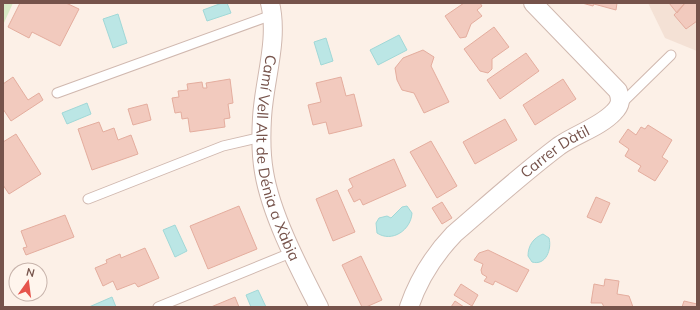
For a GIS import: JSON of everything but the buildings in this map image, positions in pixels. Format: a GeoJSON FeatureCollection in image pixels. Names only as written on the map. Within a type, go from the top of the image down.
{"type":"FeatureCollection","features":[{"type":"Feature","properties":{"kind":"street"},"geometry":{"type":"LineString","coordinates":[[532,3],[618,91],[620,105]]}},
{"type":"Feature","properties":{"kind":"street","name":"Camí Vell Alt de Dénia a Xàbia"},"geometry":{"type":"LineString","coordinates":[[271,9],[272,36],[263,101],[262,156],[275,212],[319,307]]}},
{"type":"Feature","properties":{"kind":"street","name":"Carrer Dàtil"},"geometry":{"type":"LineString","coordinates":[[409,307],[425,269],[439,249],[454,234],[560,145],[580,132],[602,122],[620,105]]}},
{"type":"Feature","properties":{"kind":"lane"},"geometry":{"type":"LineString","coordinates":[[57,93],[271,9]]}},
{"type":"Feature","properties":{"kind":"lane"},"geometry":{"type":"LineString","coordinates":[[620,105],[670,55]]}},
{"type":"Feature","properties":{"kind":"lane"},"geometry":{"type":"LineString","coordinates":[[88,199],[223,146],[242,140],[262,138]]}},
{"type":"Feature","properties":{"kind":"lane"},"geometry":{"type":"LineString","coordinates":[[158,307],[293,252]]}},
{"type":"Feature","properties":{"kind":"shaded area"},"geometry":{"type":"Polygon","coordinates":[[[648,3],[697,3],[697,51],[665,38],[648,3]]]}},
{"type":"Feature","properties":{"kind":"green space"},"geometry":{"type":"Polygon","coordinates":[[[3,3],[13,3],[3,25],[3,3]]]}},
{"type":"Feature","properties":{"kind":"water"},"geometry":{"type":"Polygon","coordinates":[[[222,3],[227,3],[231,13],[207,21],[203,10],[222,3]]]}},
{"type":"Feature","properties":{"kind":"water"},"geometry":{"type":"Polygon","coordinates":[[[118,14],[127,43],[113,48],[103,19],[118,14]]]}},
{"type":"Feature","properties":{"kind":"water"},"geometry":{"type":"Polygon","coordinates":[[[399,35],[407,50],[378,65],[370,50],[399,35]]]}},
{"type":"Feature","properties":{"kind":"water"},"geometry":{"type":"Polygon","coordinates":[[[326,38],[333,61],[321,65],[314,42],[326,38]]]}},
{"type":"Feature","properties":{"kind":"water"},"geometry":{"type":"Polygon","coordinates":[[[87,103],[91,114],[67,124],[62,113],[87,103]]]}},
{"type":"Feature","properties":{"kind":"water"},"geometry":{"type":"Polygon","coordinates":[[[407,206],[412,213],[411,219],[408,225],[400,233],[394,236],[383,236],[377,233],[376,223],[379,218],[387,216],[391,218],[402,207],[407,206]]]}},
{"type":"Feature","properties":{"kind":"water"},"geometry":{"type":"Polygon","coordinates":[[[175,225],[187,251],[175,257],[163,230],[175,225]]]}},
{"type":"Feature","properties":{"kind":"water"},"geometry":{"type":"Polygon","coordinates":[[[543,234],[549,238],[549,251],[547,256],[541,261],[537,263],[532,262],[528,256],[530,246],[536,238],[543,234]]]}},
{"type":"Feature","properties":{"kind":"water"},"geometry":{"type":"Polygon","coordinates":[[[258,290],[266,307],[251,307],[246,295],[258,290]]]}},
{"type":"Feature","properties":{"kind":"water"},"geometry":{"type":"Polygon","coordinates":[[[112,297],[116,307],[89,307],[112,297]]]}}]}
